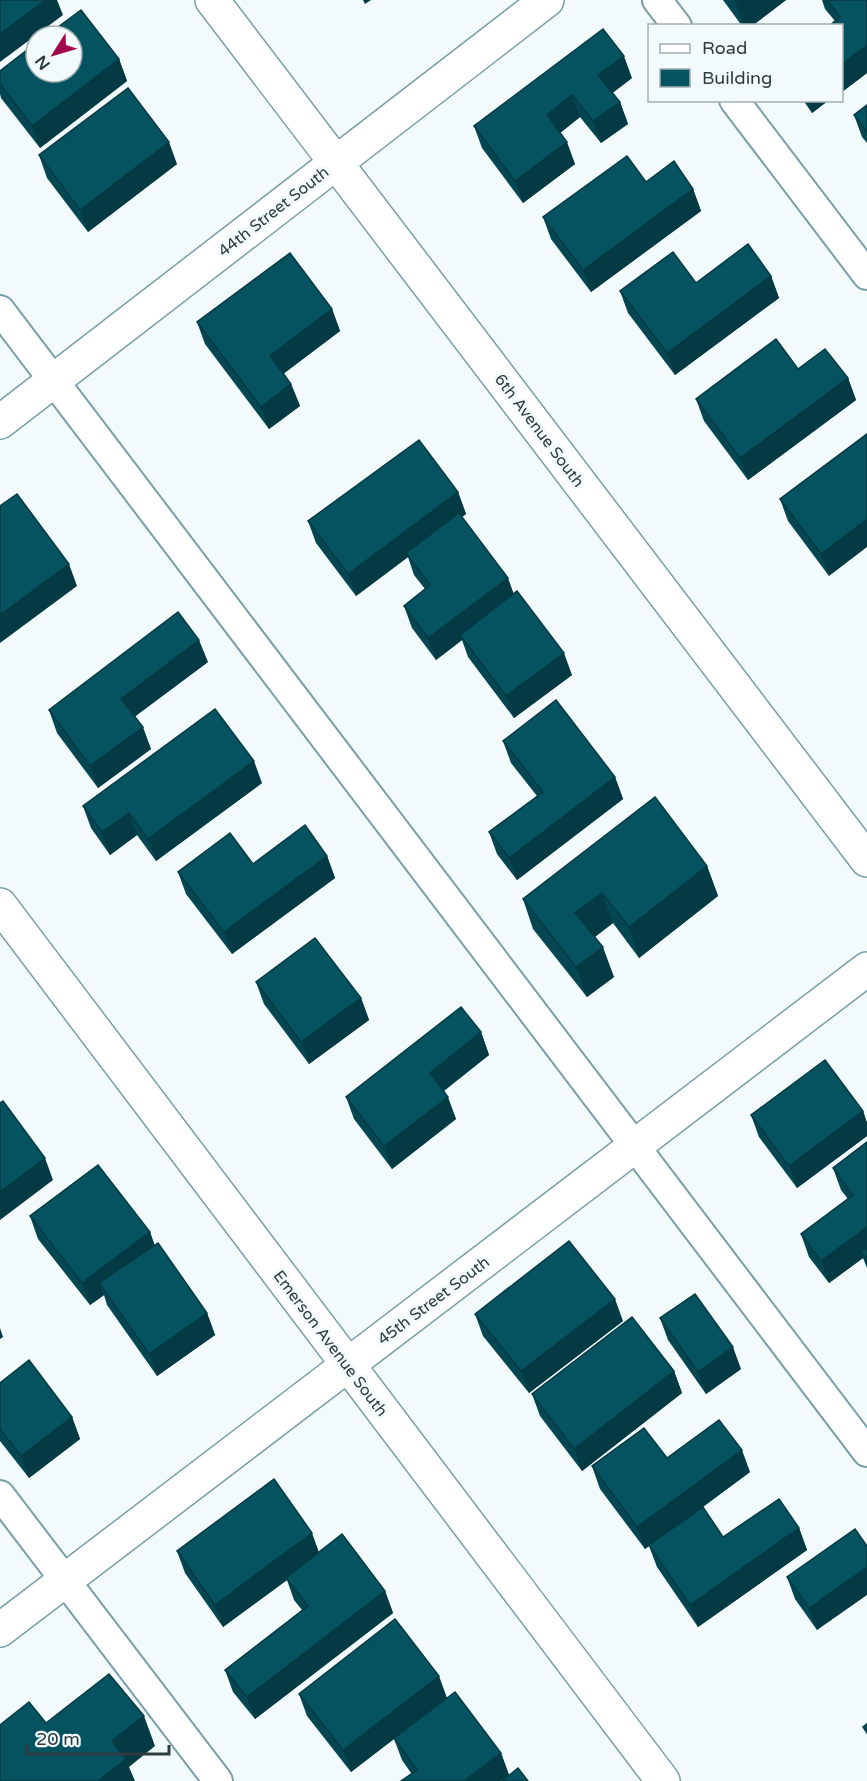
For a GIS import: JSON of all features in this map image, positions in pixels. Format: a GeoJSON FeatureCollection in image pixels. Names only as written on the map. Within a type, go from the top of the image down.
{"type":"FeatureCollection","features":[{"type":"Feature","properties":{"kind":"street","name":"6th Avenue South"},"geometry":{"type":"LineString","coordinates":[[212,0],[867,860]]}},
{"type":"Feature","properties":{"kind":"street","name":"44th Street South"},"geometry":{"type":"LineString","coordinates":[[0,422],[547,0]]}},
{"type":"Feature","properties":{"kind":"street","name":"Emerson Avenue South"},"geometry":{"type":"LineString","coordinates":[[0,905],[663,1781]]}},
{"type":"Feature","properties":{"kind":"street","name":"45th Street South"},"geometry":{"type":"LineString","coordinates":[[0,1630],[867,969]]}},
{"type":"Feature","properties":{"kind":"lane"},"geometry":{"type":"LineString","coordinates":[[657,0],[675,24]]}},
{"type":"Feature","properties":{"kind":"lane"},"geometry":{"type":"LineString","coordinates":[[736,102],[867,274]]}},
{"type":"Feature","properties":{"kind":"lane"},"geometry":{"type":"LineString","coordinates":[[0,310],[867,1452]]}},
{"type":"Feature","properties":{"kind":"lane"},"geometry":{"type":"LineString","coordinates":[[0,1495],[218,1781]]}},
{"type":"Feature","properties":{"kind":"building"},"geometry":{"type":"Polygon","coordinates":[[[0,0],[46,0],[0,34],[0,0]]]}},
{"type":"Feature","properties":{"kind":"building"},"geometry":{"type":"Polygon","coordinates":[[[827,0],[867,0],[867,45],[843,63],[843,24],[831,24],[840,17],[827,0]]]}},
{"type":"Feature","properties":{"kind":"building"},"geometry":{"type":"Polygon","coordinates":[[[81,10],[119,59],[32,126],[0,84],[0,71],[24,52],[24,84],[84,84],[84,24],[62,24],[81,10]]]}},
{"type":"Feature","properties":{"kind":"building"},"geometry":{"type":"Polygon","coordinates":[[[603,29],[624,56],[598,75],[620,102],[593,121],[572,95],[547,115],[567,142],[515,181],[474,126],[603,29]]]}},
{"type":"Feature","properties":{"kind":"building"},"geometry":{"type":"Polygon","coordinates":[[[128,88],[169,142],[80,210],[39,155],[128,88]]]}},
{"type":"Feature","properties":{"kind":"building"},"geometry":{"type":"Polygon","coordinates":[[[867,105],[867,132],[854,115],[867,105]]]}},
{"type":"Feature","properties":{"kind":"building"},"geometry":{"type":"Polygon","coordinates":[[[627,156],[646,182],[674,161],[693,189],[583,270],[543,217],[627,156]]]}},
{"type":"Feature","properties":{"kind":"building"},"geometry":{"type":"Polygon","coordinates":[[[748,244],[771,276],[667,353],[620,291],[673,252],[696,283],[748,244]]]}},
{"type":"Feature","properties":{"kind":"building"},"geometry":{"type":"Polygon","coordinates":[[[290,253],[332,309],[270,356],[291,384],[261,407],[197,322],[290,253]]]}},
{"type":"Feature","properties":{"kind":"building"},"geometry":{"type":"Polygon","coordinates":[[[776,339],[798,369],[825,349],[848,378],[740,458],[696,399],[776,339]]]}},
{"type":"Feature","properties":{"kind":"building"},"geometry":{"type":"Polygon","coordinates":[[[867,434],[867,519],[821,554],[780,499],[867,434]]]}},
{"type":"Feature","properties":{"kind":"building"},"geometry":{"type":"Polygon","coordinates":[[[419,440],[458,492],[348,574],[308,521],[419,440]]]}},
{"type":"Feature","properties":{"kind":"building"},"geometry":{"type":"Polygon","coordinates":[[[17,494],[69,564],[0,615],[0,506],[17,494]]]}},
{"type":"Feature","properties":{"kind":"building"},"geometry":{"type":"Polygon","coordinates":[[[459,513],[508,578],[428,638],[404,606],[430,585],[406,553],[459,513]]]}},
{"type":"Feature","properties":{"kind":"building"},"geometry":{"type":"Polygon","coordinates":[[[517,591],[564,653],[506,696],[460,635],[517,591]]]}},
{"type":"Feature","properties":{"kind":"building"},"geometry":{"type":"Polygon","coordinates":[[[178,612],[199,640],[121,699],[143,727],[90,766],[49,710],[178,612]]]}},
{"type":"Feature","properties":{"kind":"building"},"geometry":{"type":"Polygon","coordinates":[[[556,700],[615,777],[509,858],[489,832],[543,792],[503,741],[556,700]]]}},
{"type":"Feature","properties":{"kind":"building"},"geometry":{"type":"Polygon","coordinates":[[[215,709],[254,761],[148,839],[129,813],[102,832],[83,806],[215,709]]]}},
{"type":"Feature","properties":{"kind":"building"},"geometry":{"type":"Polygon","coordinates":[[[655,797],[707,866],[629,927],[602,893],[575,913],[603,947],[576,967],[523,899],[655,797]]]}},
{"type":"Feature","properties":{"kind":"building"},"geometry":{"type":"Polygon","coordinates":[[[305,825],[327,856],[224,932],[178,872],[230,833],[253,864],[305,825]]]}},
{"type":"Feature","properties":{"kind":"building"},"geometry":{"type":"Polygon","coordinates":[[[315,938],[361,998],[301,1042],[256,982],[315,938]]]}},
{"type":"Feature","properties":{"kind":"building"},"geometry":{"type":"Polygon","coordinates":[[[461,1007],[481,1032],[430,1073],[448,1097],[384,1146],[346,1097],[461,1007]]]}},
{"type":"Feature","properties":{"kind":"building"},"geometry":{"type":"Polygon","coordinates":[[[825,1060],[863,1111],[789,1166],[751,1115],[825,1060]]]}},
{"type":"Feature","properties":{"kind":"building"},"geometry":{"type":"Polygon","coordinates":[[[3,1101],[45,1158],[0,1192],[0,1103],[3,1101]]]}},
{"type":"Feature","properties":{"kind":"building"},"geometry":{"type":"Polygon","coordinates":[[[867,1142],[867,1227],[821,1261],[801,1234],[853,1195],[833,1168],[867,1142]]]}},
{"type":"Feature","properties":{"kind":"building"},"geometry":{"type":"Polygon","coordinates":[[[98,1165],[150,1232],[82,1283],[30,1216],[98,1165]]]}},
{"type":"Feature","properties":{"kind":"building"},"geometry":{"type":"Polygon","coordinates":[[[569,1241],[615,1299],[521,1371],[475,1314],[569,1241]]]}},
{"type":"Feature","properties":{"kind":"building"},"geometry":{"type":"Polygon","coordinates":[[[158,1243],[207,1313],[149,1354],[99,1283],[158,1243]]]}},
{"type":"Feature","properties":{"kind":"building"},"geometry":{"type":"Polygon","coordinates":[[[867,1248],[867,1260],[861,1252],[867,1248]]]}},
{"type":"Feature","properties":{"kind":"building"},"geometry":{"type":"Polygon","coordinates":[[[695,1294],[733,1347],[698,1372],[660,1318],[695,1294]]]}},
{"type":"Feature","properties":{"kind":"building"},"geometry":{"type":"Polygon","coordinates":[[[632,1317],[674,1371],[574,1449],[532,1394],[632,1317]]]}},
{"type":"Feature","properties":{"kind":"building"},"geometry":{"type":"Polygon","coordinates":[[[29,1360],[72,1417],[21,1456],[0,1429],[0,1383],[29,1360]]]}},
{"type":"Feature","properties":{"kind":"building"},"geometry":{"type":"Polygon","coordinates":[[[719,1420],[742,1450],[637,1527],[592,1466],[644,1428],[667,1458],[719,1420]]]}},
{"type":"Feature","properties":{"kind":"building"},"geometry":{"type":"Polygon","coordinates":[[[274,1479],[312,1533],[215,1605],[177,1551],[274,1479]]]}},
{"type":"Feature","properties":{"kind":"building"},"geometry":{"type":"Polygon","coordinates":[[[779,1499],[799,1528],[690,1605],[649,1545],[703,1507],[723,1537],[779,1499]]]}},
{"type":"Feature","properties":{"kind":"building"},"geometry":{"type":"Polygon","coordinates":[[[855,1529],[867,1546],[867,1567],[809,1608],[787,1577],[855,1529]]]}},
{"type":"Feature","properties":{"kind":"building"},"geometry":{"type":"Polygon","coordinates":[[[342,1534],[385,1591],[247,1697],[225,1670],[308,1606],[286,1578],[342,1534]]]}},
{"type":"Feature","properties":{"kind":"building"},"geometry":{"type":"Polygon","coordinates":[[[395,1619],[439,1676],[343,1750],[299,1694],[395,1619]]]}},
{"type":"Feature","properties":{"kind":"building"},"geometry":{"type":"Polygon","coordinates":[[[109,1674],[144,1716],[112,1741],[126,1759],[98,1781],[0,1781],[0,1725],[29,1702],[46,1723],[109,1674]]]}},
{"type":"Feature","properties":{"kind":"building"},"geometry":{"type":"Polygon","coordinates":[[[455,1692],[501,1753],[464,1781],[401,1781],[417,1770],[394,1738],[455,1692]]]}},
{"type":"Feature","properties":{"kind":"building"},"geometry":{"type":"Polygon","coordinates":[[[518,1768],[528,1781],[502,1781],[518,1768]]]}}]}
